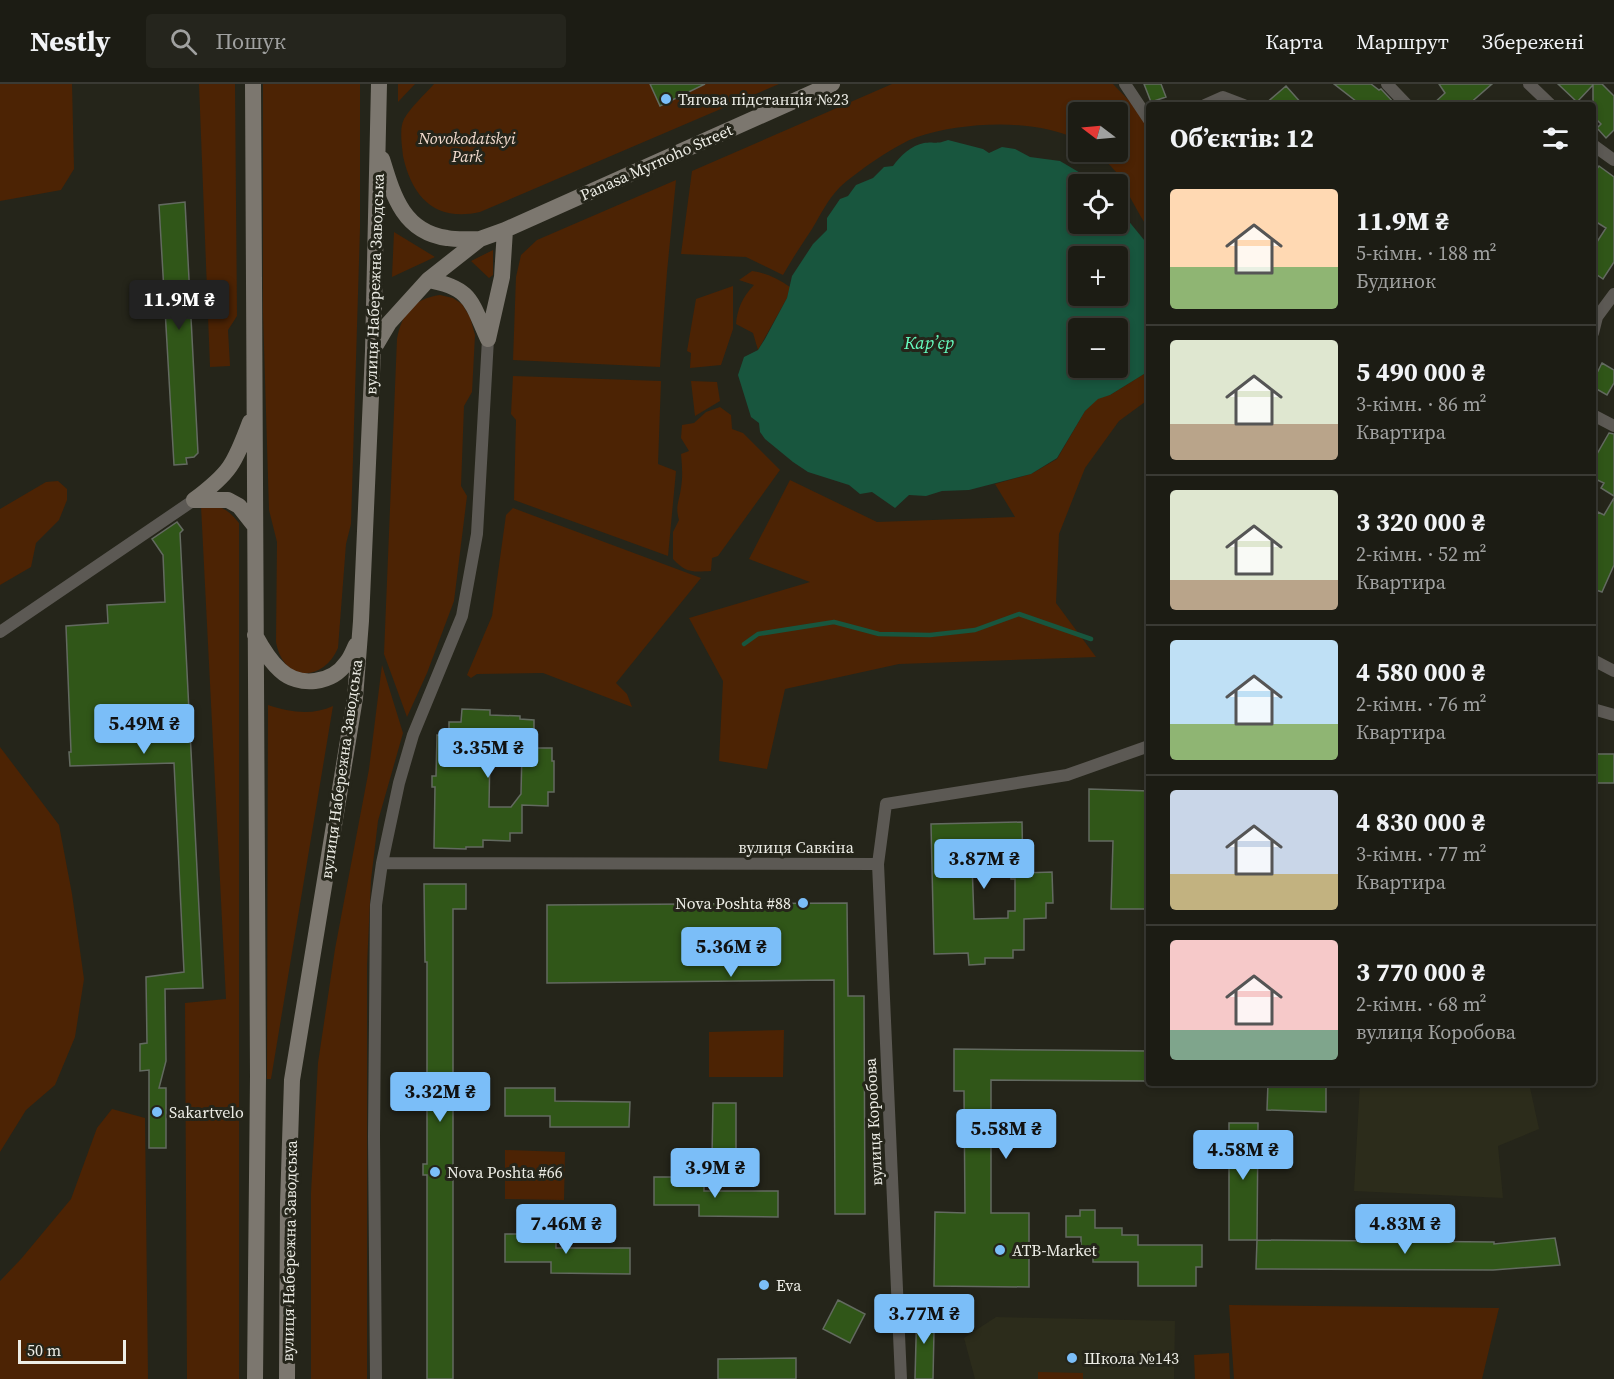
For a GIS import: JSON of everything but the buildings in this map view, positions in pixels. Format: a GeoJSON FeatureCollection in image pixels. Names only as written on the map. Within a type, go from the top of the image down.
{"type":"FeatureCollection","features":[{"type":"Feature","properties":{"kind":"main road","name":"вулиця Набережна Заводська"},"geometry":{"type":"LineString","coordinates":[[253,84],[258,1065],[255,1379]]}},
{"type":"Feature","properties":{"kind":"main road","name":"вулиця Набережна Заводська"},"geometry":{"type":"LineString","coordinates":[[287,1379],[288,1204],[292,1080],[355,698],[360,638],[373,351],[379,84]]}},
{"type":"Feature","properties":{"kind":"main road","name":"Panasa Myrnoho Street"},"geometry":{"type":"LineString","coordinates":[[480,239],[505,230],[832,84]]}},
{"type":"Feature","properties":{"kind":"main road"},"geometry":{"type":"LineString","coordinates":[[378,146],[393,195],[406,216],[425,233],[447,238],[480,239]]}},
{"type":"Feature","properties":{"kind":"main road"},"geometry":{"type":"LineString","coordinates":[[488,339],[502,277],[505,230]]}},
{"type":"Feature","properties":{"kind":"main road"},"geometry":{"type":"LineString","coordinates":[[373,351],[389,323],[428,280],[480,239]]}},
{"type":"Feature","properties":{"kind":"main road"},"geometry":{"type":"LineString","coordinates":[[428,280],[448,284],[469,297],[488,339]]}},
{"type":"Feature","properties":{"kind":"main road"},"geometry":{"type":"LineString","coordinates":[[194,500],[223,478],[230,469],[254,411]]}},
{"type":"Feature","properties":{"kind":"main road"},"geometry":{"type":"LineString","coordinates":[[194,500],[228,501],[239,506],[254,525]]}},
{"type":"Feature","properties":{"kind":"main road"},"geometry":{"type":"LineString","coordinates":[[255,634],[265,653],[282,672],[293,678],[311,682],[338,673],[347,663],[360,638]]}},
{"type":"Feature","properties":{"kind":"street"},"geometry":{"type":"LineString","coordinates":[[1125,84],[1146,116]]}},
{"type":"Feature","properties":{"kind":"street"},"geometry":{"type":"LineString","coordinates":[[1387,84],[1404,102]]}},
{"type":"Feature","properties":{"kind":"street"},"geometry":{"type":"LineString","coordinates":[[1529,84],[1548,102]]}},
{"type":"Feature","properties":{"kind":"street"},"geometry":{"type":"LineString","coordinates":[[1212,102],[1223,97],[1236,102]]}},
{"type":"Feature","properties":{"kind":"street"},"geometry":{"type":"LineString","coordinates":[[1596,147],[1614,160]]}},
{"type":"Feature","properties":{"kind":"street"},"geometry":{"type":"LineString","coordinates":[[1596,315],[1614,294]]}},
{"type":"Feature","properties":{"kind":"street"},"geometry":{"type":"LineString","coordinates":[[376,1379],[374,1137],[376,905],[382,863],[399,783],[413,735],[445,663],[462,616],[477,534],[488,339]]}},
{"type":"Feature","properties":{"kind":"street"},"geometry":{"type":"LineString","coordinates":[[1596,417],[1614,426]]}},
{"type":"Feature","properties":{"kind":"street"},"geometry":{"type":"LineString","coordinates":[[0,632],[194,500]]}},
{"type":"Feature","properties":{"kind":"street"},"geometry":{"type":"LineString","coordinates":[[1596,661],[1614,670]]}},
{"type":"Feature","properties":{"kind":"street"},"geometry":{"type":"LineString","coordinates":[[1596,710],[1614,714]]}},
{"type":"Feature","properties":{"kind":"street"},"geometry":{"type":"LineString","coordinates":[[878,864],[886,804],[1067,775],[1146,747]]}},
{"type":"Feature","properties":{"kind":"street","name":"вулиця Савкіна"},"geometry":{"type":"LineString","coordinates":[[382,863],[878,864]]}},
{"type":"Feature","properties":{"kind":"street","name":"вулиця Коробова"},"geometry":{"type":"LineString","coordinates":[[878,864],[901,1379]]}},
{"type":"Feature","properties":{"kind":"shaded area"},"geometry":{"type":"Polygon","coordinates":[[[1360,1086],[1530,1086],[1539,1129],[1498,1146],[1503,1198],[1354,1191],[1360,1086]]]}},
{"type":"Feature","properties":{"kind":"shaded area","name":"Школа №143"},"geometry":{"type":"Polygon","coordinates":[[[996,1317],[1175,1321],[1174,1379],[975,1379],[964,1338],[996,1317]]]}},
{"type":"Feature","properties":{"kind":"green space"},"geometry":{"type":"Polygon","coordinates":[[[0,84],[72,84],[74,169],[61,190],[0,201],[0,84]]]}},
{"type":"Feature","properties":{"kind":"green space"},"geometry":{"type":"Polygon","coordinates":[[[199,84],[235,84],[237,316],[228,330],[230,366],[210,367],[199,84]]]}},
{"type":"Feature","properties":{"kind":"green space"},"geometry":{"type":"Polygon","coordinates":[[[263,84],[360,84],[360,228],[351,524],[346,544],[338,648],[323,667],[314,672],[304,673],[295,671],[287,665],[280,655],[276,642],[277,542],[269,510],[263,313],[263,84]]]}},
{"type":"Feature","properties":{"kind":"green space"},"geometry":{"type":"Polygon","coordinates":[[[398,84],[415,84],[398,102],[398,84]]]}},
{"type":"Feature","properties":{"kind":"green space","name":"Novokodatskyi Park"},"geometry":{"type":"Polygon","coordinates":[[[434,84],[779,84],[480,212],[464,214],[439,210],[428,203],[413,184],[403,156],[402,123],[434,84]]]}},
{"type":"Feature","properties":{"kind":"green space"},"geometry":{"type":"Polygon","coordinates":[[[892,84],[1113,84],[1146,121],[1146,224],[1128,194],[1128,174],[1117,174],[1106,162],[1128,162],[1128,102],[1068,102],[1068,136],[1020,125],[977,126],[935,132],[899,145],[847,181],[836,192],[783,275],[746,257],[681,254],[692,171],[892,84]]]}},
{"type":"Feature","properties":{"kind":"green space"},"geometry":{"type":"Polygon","coordinates":[[[676,180],[660,367],[513,360],[516,277],[521,255],[537,240],[676,180]]]}},
{"type":"Feature","properties":{"kind":"green space"},"geometry":{"type":"Polygon","coordinates":[[[394,232],[435,257],[392,277],[394,232]]]}},
{"type":"Feature","properties":{"kind":"green space"},"geometry":{"type":"Polygon","coordinates":[[[493,250],[493,275],[489,278],[471,261],[493,250]]]}},
{"type":"Feature","properties":{"kind":"green space"},"geometry":{"type":"Polygon","coordinates":[[[752,271],[763,273],[790,287],[787,298],[758,350],[753,333],[736,324],[741,303],[754,285],[739,280],[752,271]]]}},
{"type":"Feature","properties":{"kind":"green space"},"geometry":{"type":"Polygon","coordinates":[[[733,286],[733,329],[721,365],[690,368],[691,353],[687,351],[696,299],[733,286]]]}},
{"type":"Feature","properties":{"kind":"green space"},"geometry":{"type":"Polygon","coordinates":[[[440,295],[453,298],[462,304],[470,317],[475,335],[472,392],[464,406],[461,486],[467,496],[454,601],[427,673],[407,717],[384,654],[397,339],[402,322],[410,309],[423,300],[440,295]]]}},
{"type":"Feature","properties":{"kind":"green space"},"geometry":{"type":"Polygon","coordinates":[[[1146,370],[1146,401],[1119,421],[1085,468],[1059,534],[1056,603],[1096,657],[899,664],[785,689],[767,769],[719,761],[723,681],[689,618],[810,582],[749,559],[790,480],[877,522],[1015,517],[995,484],[1031,474],[1057,459],[1085,411],[1098,398],[1110,395],[1144,374],[1146,370]]]}},
{"type":"Feature","properties":{"kind":"green space"},"geometry":{"type":"Polygon","coordinates":[[[513,376],[661,381],[658,464],[676,471],[668,556],[514,500],[516,420],[511,414],[513,376]]]}},
{"type":"Feature","properties":{"kind":"green space"},"geometry":{"type":"Polygon","coordinates":[[[691,381],[717,382],[720,401],[695,416],[691,381]]]}},
{"type":"Feature","properties":{"kind":"green space"},"geometry":{"type":"Polygon","coordinates":[[[720,407],[731,415],[732,429],[743,433],[780,470],[718,556],[712,558],[711,571],[690,571],[673,559],[673,532],[679,520],[677,507],[682,479],[681,454],[689,451],[681,438],[682,425],[694,423],[706,412],[720,407]]]}},
{"type":"Feature","properties":{"kind":"green space"},"geometry":{"type":"Polygon","coordinates":[[[58,481],[67,489],[67,500],[59,520],[36,543],[31,567],[0,585],[0,509],[46,482],[58,481]]]}},
{"type":"Feature","properties":{"kind":"green space"},"geometry":{"type":"Polygon","coordinates":[[[201,506],[223,508],[239,523],[239,1379],[187,1379],[185,1003],[226,999],[201,506]]]}},
{"type":"Feature","properties":{"kind":"green space"},"geometry":{"type":"Polygon","coordinates":[[[513,508],[701,578],[616,683],[627,694],[632,707],[543,673],[477,674],[471,678],[467,675],[492,616],[506,515],[513,508]]]}},
{"type":"Feature","properties":{"kind":"green space"},"geometry":{"type":"Polygon","coordinates":[[[382,665],[403,733],[378,821],[371,880],[367,966],[367,1379],[311,1379],[311,1193],[318,1063],[335,949],[369,769],[382,665]]]}},
{"type":"Feature","properties":{"kind":"green space"},"geometry":{"type":"Polygon","coordinates":[[[268,705],[300,712],[317,711],[333,706],[271,1079],[267,1079],[268,705]]]}},
{"type":"Feature","properties":{"kind":"green space"},"geometry":{"type":"Polygon","coordinates":[[[0,747],[59,825],[84,979],[75,1037],[55,1085],[26,1110],[0,1152],[0,747]]]}},
{"type":"Feature","properties":{"kind":"green space"},"geometry":{"type":"Polygon","coordinates":[[[784,1030],[783,1077],[709,1077],[709,1032],[784,1030]]]}},
{"type":"Feature","properties":{"kind":"green space"},"geometry":{"type":"Polygon","coordinates":[[[112,1109],[145,1118],[148,1379],[0,1379],[0,1281],[71,1199],[97,1128],[112,1109]]]}},
{"type":"Feature","properties":{"kind":"green space"},"geometry":{"type":"Polygon","coordinates":[[[505,1150],[565,1152],[564,1200],[505,1199],[505,1150]]]}},
{"type":"Feature","properties":{"kind":"green space"},"geometry":{"type":"Polygon","coordinates":[[[1229,1305],[1499,1308],[1482,1379],[1234,1379],[1229,1305]]]}},
{"type":"Feature","properties":{"kind":"green space"},"geometry":{"type":"Polygon","coordinates":[[[1229,1353],[1230,1379],[1195,1379],[1194,1355],[1229,1353]]]}},
{"type":"Feature","properties":{"kind":"green space"},"geometry":{"type":"Polygon","coordinates":[[[1038,1372],[1083,1373],[1083,1379],[1038,1379],[1038,1372]]]}},
{"type":"Feature","properties":{"kind":"water","name":"Кар’єр"},"geometry":{"type":"Polygon","coordinates":[[[948,140],[983,149],[989,153],[1002,147],[1015,149],[1030,157],[1060,161],[1082,174],[1068,174],[1068,234],[1128,234],[1128,220],[1146,242],[1146,370],[1144,374],[1110,395],[1098,399],[1085,411],[1057,458],[1031,474],[969,490],[942,491],[926,496],[909,495],[895,508],[872,492],[860,494],[849,485],[808,472],[765,439],[760,432],[759,423],[751,417],[738,375],[744,357],[758,350],[765,339],[787,298],[792,276],[813,244],[827,230],[827,218],[840,199],[848,196],[856,185],[873,178],[884,167],[893,166],[915,146],[948,140]]]}},
{"type":"Feature","properties":{"kind":"waterway"},"geometry":{"type":"LineString","coordinates":[[744,644],[758,634],[834,622],[879,634],[930,635],[975,630],[1019,614],[1091,639]]}},
{"type":"Feature","properties":{"kind":"place","name":"Тягова пiдстанцiя №23"},"geometry":{"type":"Point","coordinates":[666,99]}},
{"type":"Feature","properties":{"kind":"place","name":"Nova Poshta #88"},"geometry":{"type":"Point","coordinates":[803,903]}},
{"type":"Feature","properties":{"kind":"place","name":"Sakartvelo"},"geometry":{"type":"Point","coordinates":[157,1112]}},
{"type":"Feature","properties":{"kind":"place","name":"Nova Poshta #66"},"geometry":{"type":"Point","coordinates":[435,1172]}},
{"type":"Feature","properties":{"kind":"place","name":"ATB-Market"},"geometry":{"type":"Point","coordinates":[1000,1250]}},
{"type":"Feature","properties":{"kind":"place","name":"Eva"},"geometry":{"type":"Point","coordinates":[764,1285]}},
{"type":"Feature","properties":{"kind":"place","name":"Школа №143"},"geometry":{"type":"Point","coordinates":[1072,1358]}}]}
